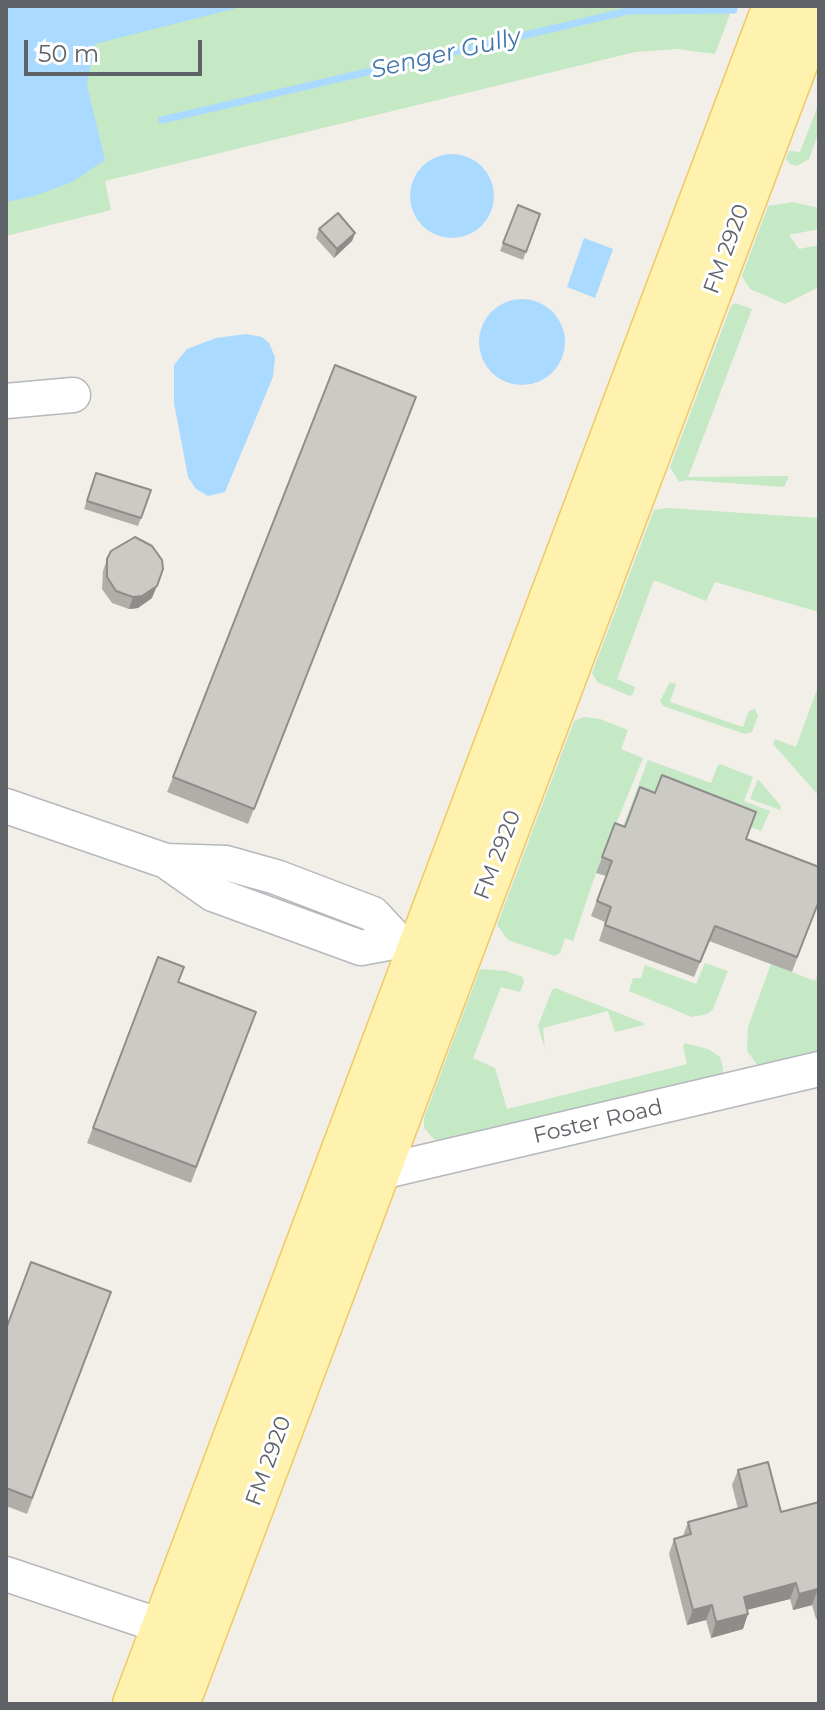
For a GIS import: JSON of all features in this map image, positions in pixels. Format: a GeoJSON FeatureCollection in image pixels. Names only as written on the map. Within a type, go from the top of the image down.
{"type":"FeatureCollection","features":[{"type":"Feature","properties":{"kind":"main road","name":"FM 2920"},"geometry":{"type":"LineString","coordinates":[[134,1704],[409,943],[774,6]]}},
{"type":"Feature","properties":{"kind":"main road","name":"FM 2920"},"geometry":{"type":"LineString","coordinates":[[178,1704],[818,6]]}},
{"type":"Feature","properties":{"kind":"street"},"geometry":{"type":"LineString","coordinates":[[6,401],[73,395]]}},
{"type":"Feature","properties":{"kind":"street"},"geometry":{"type":"LineString","coordinates":[[6,806],[166,861],[226,863],[276,877],[373,914],[409,943]]}},
{"type":"Feature","properties":{"kind":"street","name":"Foster Road"},"geometry":{"type":"LineString","coordinates":[[377,1173],[819,1069]]}},
{"type":"Feature","properties":{"kind":"street"},"geometry":{"type":"LineString","coordinates":[[6,1574],[202,1639]]}},
{"type":"Feature","properties":{"kind":"green space"},"geometry":{"type":"Polygon","coordinates":[[[6,6],[733,6],[715,54],[677,49],[635,52],[105,181],[111,210],[6,236],[6,6]]]}},
{"type":"Feature","properties":{"kind":"green space"},"geometry":{"type":"Polygon","coordinates":[[[819,103],[819,131],[809,159],[797,166],[790,164],[786,158],[789,151],[800,152],[819,103]]]}},
{"type":"Feature","properties":{"kind":"green space"},"geometry":{"type":"Polygon","coordinates":[[[793,202],[819,208],[819,229],[789,235],[799,249],[819,245],[819,287],[785,304],[750,289],[742,276],[768,206],[793,202]]]}},
{"type":"Feature","properties":{"kind":"green space"},"geometry":{"type":"Polygon","coordinates":[[[735,303],[752,309],[688,477],[789,476],[784,487],[679,482],[670,467],[731,306],[735,303]]]}},
{"type":"Feature","properties":{"kind":"green space"},"geometry":{"type":"Polygon","coordinates":[[[668,508],[819,518],[819,612],[715,582],[706,601],[654,580],[617,679],[635,687],[630,696],[597,682],[592,673],[654,510],[668,508]]]}},
{"type":"Feature","properties":{"kind":"green space"},"geometry":{"type":"Polygon","coordinates":[[[670,682],[676,684],[670,702],[743,727],[749,711],[755,709],[758,716],[752,732],[745,734],[663,706],[660,701],[670,682]]]}},
{"type":"Feature","properties":{"kind":"green space"},"geometry":{"type":"Polygon","coordinates":[[[819,684],[819,796],[773,744],[775,739],[796,747],[819,684]]]}},
{"type":"Feature","properties":{"kind":"green space"},"geometry":{"type":"Polygon","coordinates":[[[584,717],[600,719],[628,730],[621,749],[643,758],[596,873],[573,941],[565,938],[560,953],[555,956],[508,940],[497,925],[574,721],[584,717]]]}},
{"type":"Feature","properties":{"kind":"green space"},"geometry":{"type":"Polygon","coordinates":[[[648,760],[711,783],[720,764],[753,777],[744,801],[770,811],[761,831],[656,791],[650,808],[617,842],[648,760]]]}},
{"type":"Feature","properties":{"kind":"green space"},"geometry":{"type":"Polygon","coordinates":[[[758,779],[781,806],[780,810],[750,799],[758,779]]]}},
{"type":"Feature","properties":{"kind":"green space"},"geometry":{"type":"Polygon","coordinates":[[[705,963],[728,971],[713,1009],[707,1014],[692,1017],[629,991],[633,978],[641,978],[645,965],[696,984],[705,963]]]}},
{"type":"Feature","properties":{"kind":"green space"},"geometry":{"type":"Polygon","coordinates":[[[771,964],[815,981],[819,971],[819,1058],[761,1070],[747,1051],[748,1027],[771,964]]]}},
{"type":"Feature","properties":{"kind":"green space"},"geometry":{"type":"Polygon","coordinates":[[[480,969],[506,971],[523,977],[524,982],[520,992],[501,987],[473,1058],[495,1068],[507,1109],[687,1064],[685,1043],[708,1049],[720,1057],[723,1068],[721,1082],[447,1144],[434,1139],[424,1128],[424,1118],[480,969]]]}},
{"type":"Feature","properties":{"kind":"green space"},"geometry":{"type":"Polygon","coordinates":[[[555,988],[644,1025],[615,1032],[608,1011],[543,1028],[545,1049],[538,1026],[555,988]]]}},
{"type":"Feature","properties":{"kind":"water"},"geometry":{"type":"Polygon","coordinates":[[[6,6],[245,6],[95,44],[87,85],[105,160],[72,182],[6,202],[6,6]]]}},
{"type":"Feature","properties":{"kind":"water"},"geometry":{"type":"Polygon","coordinates":[[[452,154],[468,157],[482,166],[491,180],[494,196],[491,212],[482,226],[468,235],[452,238],[436,235],[422,226],[413,212],[410,196],[413,180],[422,166],[436,157],[452,154]]]}},
{"type":"Feature","properties":{"kind":"water"},"geometry":{"type":"Polygon","coordinates":[[[584,238],[613,249],[595,298],[567,287],[584,238]]]}},
{"type":"Feature","properties":{"kind":"water"},"geometry":{"type":"Polygon","coordinates":[[[522,299],[538,303],[552,312],[561,326],[565,342],[561,358],[552,372],[538,381],[522,385],[506,381],[492,372],[483,358],[479,342],[483,326],[492,312],[506,303],[522,299]]]}},
{"type":"Feature","properties":{"kind":"water"},"geometry":{"type":"Polygon","coordinates":[[[246,334],[262,337],[269,343],[275,357],[273,377],[225,492],[208,496],[196,489],[188,477],[174,403],[174,365],[187,349],[216,338],[246,334]]]}},
{"type":"Feature","properties":{"kind":"building"},"geometry":{"type":"Polygon","coordinates":[[[518,205],[540,214],[526,252],[503,243],[518,205]]]}},
{"type":"Feature","properties":{"kind":"building"},"geometry":{"type":"Polygon","coordinates":[[[338,213],[355,233],[337,249],[319,229],[338,213]]]}},
{"type":"Feature","properties":{"kind":"building"},"geometry":{"type":"Polygon","coordinates":[[[335,365],[416,397],[254,809],[173,777],[335,365]]]}},
{"type":"Feature","properties":{"kind":"building"},"geometry":{"type":"Polygon","coordinates":[[[96,473],[151,490],[141,518],[87,501],[96,473]]]}},
{"type":"Feature","properties":{"kind":"building"},"geometry":{"type":"Polygon","coordinates":[[[135,537],[152,546],[162,560],[163,569],[157,586],[142,596],[133,597],[116,591],[107,577],[107,559],[111,551],[135,537]]]}},
{"type":"Feature","properties":{"kind":"building"},"geometry":{"type":"Polygon","coordinates":[[[662,775],[756,812],[746,839],[819,867],[819,901],[797,957],[715,926],[700,962],[605,925],[611,907],[597,901],[612,861],[602,857],[615,823],[625,827],[640,787],[655,793],[662,775]]]}},
{"type":"Feature","properties":{"kind":"building"},"geometry":{"type":"Polygon","coordinates":[[[158,957],[184,967],[178,982],[256,1012],[196,1167],[93,1128],[158,957]]]}},
{"type":"Feature","properties":{"kind":"building"},"geometry":{"type":"Polygon","coordinates":[[[31,1262],[111,1292],[32,1498],[6,1488],[6,1329],[31,1262]]]}},
{"type":"Feature","properties":{"kind":"building"},"geometry":{"type":"Polygon","coordinates":[[[768,1462],[781,1512],[819,1502],[819,1594],[818,1589],[799,1594],[796,1583],[744,1597],[748,1614],[716,1622],[712,1605],[693,1610],[674,1539],[691,1534],[688,1522],[747,1506],[738,1470],[768,1462]]]}},
{"type":"Feature","properties":{"kind":"waterway","name":"Senger Gully"},"geometry":{"type":"LineString","coordinates":[[162,120],[628,11],[734,10]]}}]}
